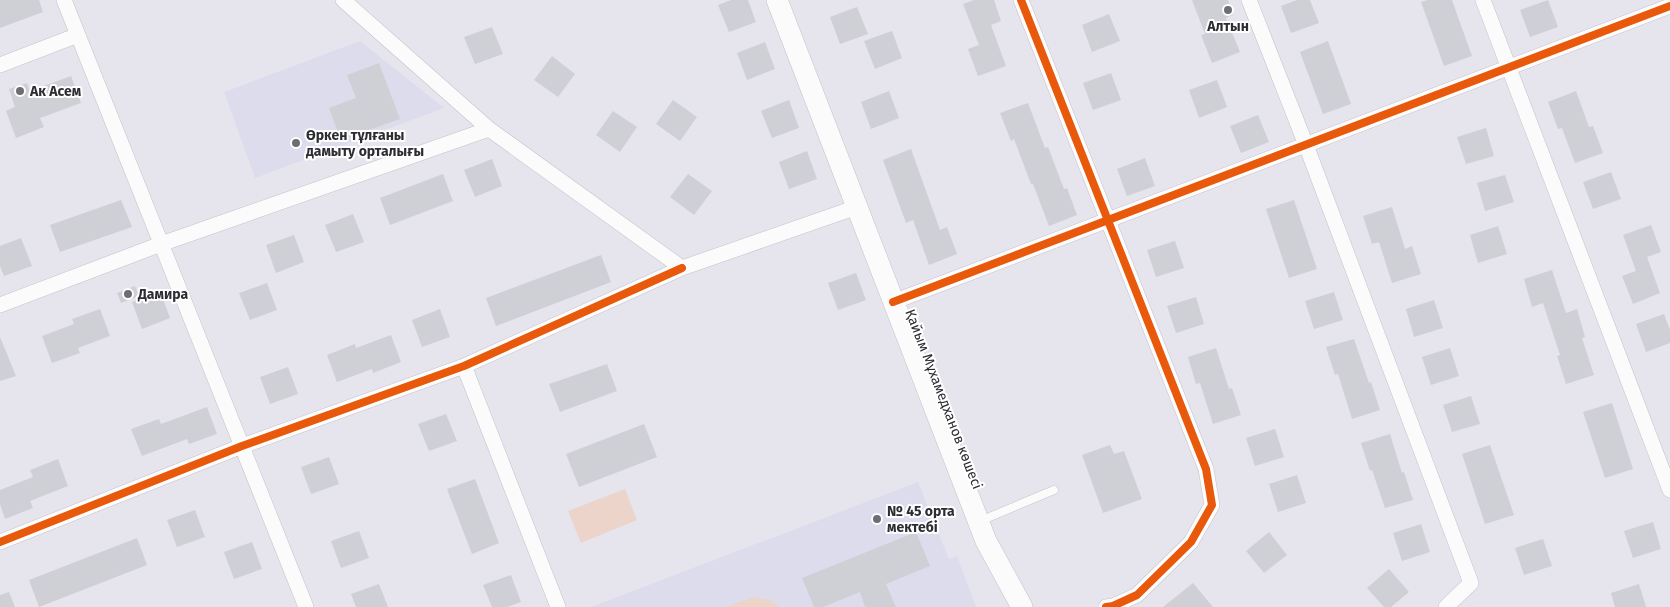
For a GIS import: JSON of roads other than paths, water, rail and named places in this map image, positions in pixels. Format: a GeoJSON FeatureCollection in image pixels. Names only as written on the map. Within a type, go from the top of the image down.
{"type":"FeatureCollection","features":[{"type":"Feature","properties":{"kind":"street"},"geometry":{"type":"LineString","coordinates":[[64,0],[306,607]]}},
{"type":"Feature","properties":{"kind":"street"},"geometry":{"type":"LineString","coordinates":[[342,0],[489,129],[682,268]]}},
{"type":"Feature","properties":{"kind":"street","name":"Қайым Мұхамедханов көшесі"},"geometry":{"type":"LineString","coordinates":[[777,0],[978,522],[986,541],[1022,607]]}},
{"type":"Feature","properties":{"kind":"street"},"geometry":{"type":"LineString","coordinates":[[1021,0],[1206,468],[1212,505],[1191,542],[1137,595],[1111,607]]}},
{"type":"Feature","properties":{"kind":"street"},"geometry":{"type":"LineString","coordinates":[[1249,0],[1306,145],[1471,583],[1446,607]]}},
{"type":"Feature","properties":{"kind":"street"},"geometry":{"type":"LineString","coordinates":[[1483,0],[1670,490]]}},
{"type":"Feature","properties":{"kind":"street"},"geometry":{"type":"LineString","coordinates":[[894,302],[1670,6]]}},
{"type":"Feature","properties":{"kind":"street"},"geometry":{"type":"LineString","coordinates":[[0,65],[78,35]]}},
{"type":"Feature","properties":{"kind":"street"},"geometry":{"type":"LineString","coordinates":[[0,305],[161,244],[489,129]]}},
{"type":"Feature","properties":{"kind":"street"},"geometry":{"type":"LineString","coordinates":[[0,542],[242,446],[464,366],[682,268],[857,206]]}},
{"type":"Feature","properties":{"kind":"street"},"geometry":{"type":"LineString","coordinates":[[464,366],[558,607]]}},
{"type":"Feature","properties":{"kind":"lane"},"geometry":{"type":"LineString","coordinates":[[978,522],[1054,490]]}},
{"type":"Feature","properties":{"kind":"place","name":"Алтын"},"geometry":{"type":"Point","coordinates":[1228,10]}},
{"type":"Feature","properties":{"kind":"place","name":"Ак Асем"},"geometry":{"type":"Point","coordinates":[20,91]}},
{"type":"Feature","properties":{"kind":"place","name":"Өркен тұлғаны дамыту орталығы"},"geometry":{"type":"Point","coordinates":[296,143]}},
{"type":"Feature","properties":{"kind":"place","name":"Дамира"},"geometry":{"type":"Point","coordinates":[128,294]}},
{"type":"Feature","properties":{"kind":"place","name":"№ 45 орта мектебі"},"geometry":{"type":"Point","coordinates":[877,519]}}]}
